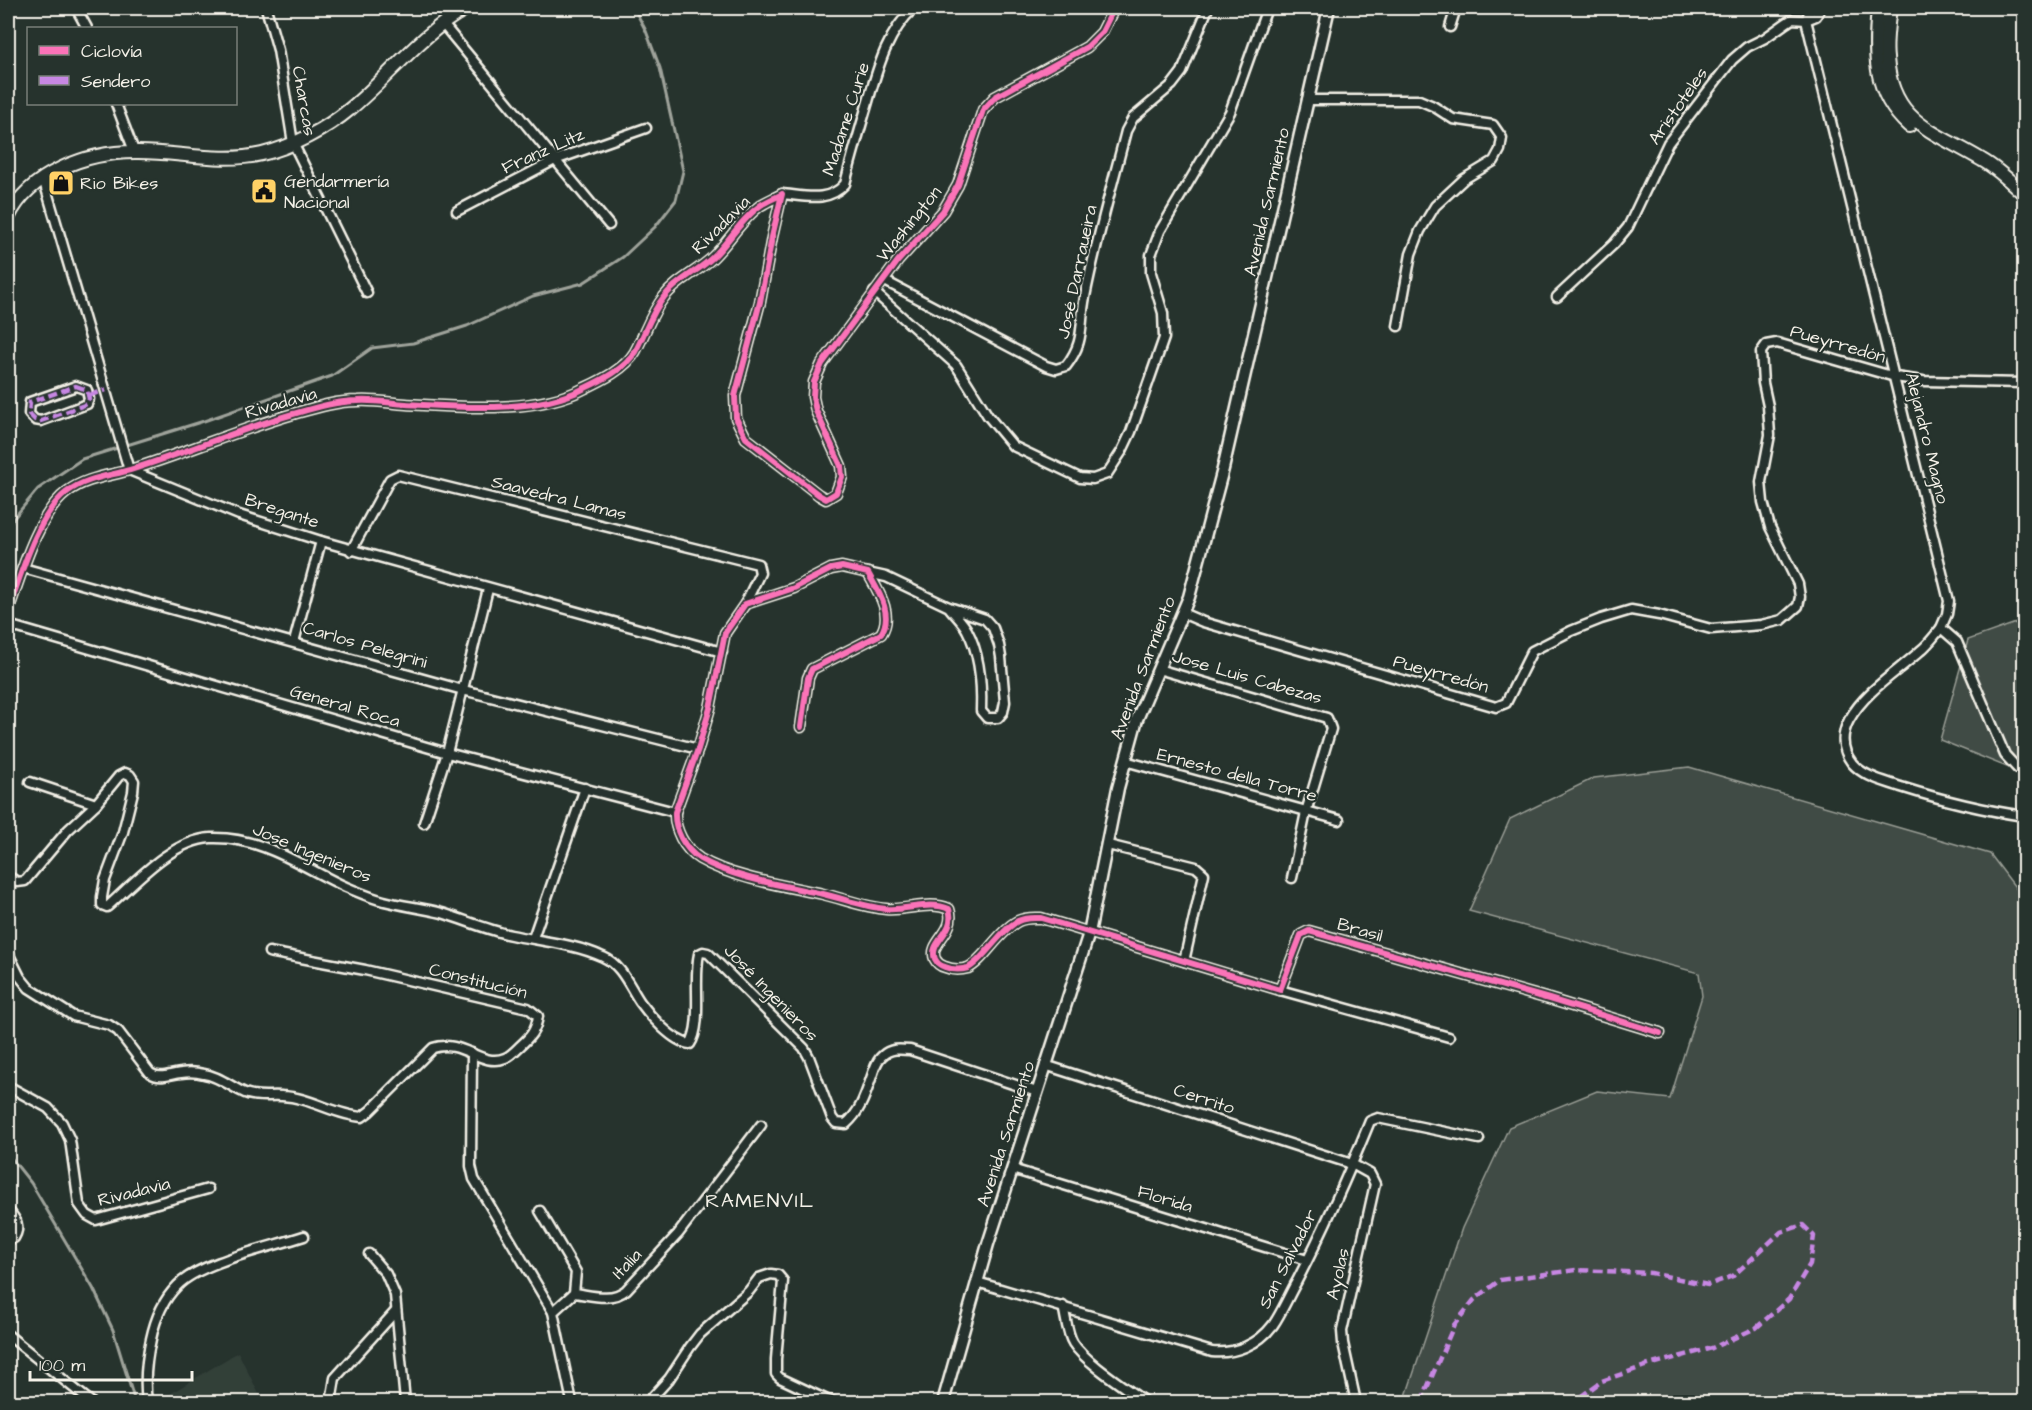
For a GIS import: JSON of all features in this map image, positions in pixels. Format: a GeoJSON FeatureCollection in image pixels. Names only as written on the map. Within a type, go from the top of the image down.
{"type":"FeatureCollection","features":[{"type":"Feature","properties":{"kind":"main road"},"geometry":{"type":"LineString","coordinates":[[8,218],[24,194],[43,178],[56,170],[84,160],[134,152],[213,159],[262,154],[293,143],[330,124],[350,109],[441,22],[466,8]]}},
{"type":"Feature","properties":{"kind":"main road"},"geometry":{"type":"LineString","coordinates":[[1878,8],[1875,40],[1876,64],[1892,107],[1902,120],[1916,131],[1936,142],[1959,148]]}},
{"type":"Feature","properties":{"kind":"main road"},"geometry":{"type":"LineString","coordinates":[[1885,8],[1882,52],[1883,61],[1889,73]]}},
{"type":"Feature","properties":{"kind":"main road"},"geometry":{"type":"LineString","coordinates":[[1890,8],[1887,53],[1889,73],[1895,94],[1909,116],[1924,129],[1991,165],[2025,195]]}},
{"type":"Feature","properties":{"kind":"street"},"geometry":{"type":"LineString","coordinates":[[76,8],[86,27]]}},
{"type":"Feature","properties":{"kind":"street","name":"Charcas"},"geometry":{"type":"LineString","coordinates":[[266,8],[278,50],[293,143],[367,293]]}},
{"type":"Feature","properties":{"kind":"street","name":"Madame Curie"},"geometry":{"type":"LineString","coordinates":[[782,195],[820,197],[837,192],[845,184],[877,72],[889,40],[903,18],[914,8]]}},
{"type":"Feature","properties":{"kind":"street","name":"Washington"},"geometry":{"type":"LineString","coordinates":[[884,280],[943,211],[958,185],[983,110],[995,97],[1087,47],[1102,32],[1114,8]]}},
{"type":"Feature","properties":{"kind":"street","name":"José Darraueira"},"geometry":{"type":"LineString","coordinates":[[884,280],[1046,366],[1056,369],[1066,366],[1076,353],[1080,339],[1084,299],[1126,131],[1132,118],[1172,85],[1182,72],[1208,8]]}},
{"type":"Feature","properties":{"kind":"street"},"geometry":{"type":"LineString","coordinates":[[874,292],[956,365],[988,417],[1013,446],[1080,478],[1093,479],[1107,474],[1131,432],[1164,338],[1163,313],[1151,273],[1150,255],[1160,231],[1230,111],[1267,8]]}},
{"type":"Feature","properties":{"kind":"street","name":"Avenida Sarmiento"},"geometry":{"type":"LineString","coordinates":[[943,1402],[1012,1169],[1089,933],[1118,788],[1137,719],[1189,597],[1223,469],[1329,8]]}},
{"type":"Feature","properties":{"kind":"street"},"geometry":{"type":"LineString","coordinates":[[1450,27],[1456,8]]}},
{"type":"Feature","properties":{"kind":"street"},"geometry":{"type":"LineString","coordinates":[[1806,20],[1811,8]]}},
{"type":"Feature","properties":{"kind":"street","name":"Aristoteles"},"geometry":{"type":"LineString","coordinates":[[1557,297],[1614,244],[1628,227],[1668,143],[1732,60],[1747,47],[1765,38],[1792,19],[1806,20],[1816,16],[1821,8]]}},
{"type":"Feature","properties":{"kind":"street","name":"Alejandro Magno"},"geometry":{"type":"LineString","coordinates":[[1806,20],[1949,601],[1941,628]]}},
{"type":"Feature","properties":{"kind":"street"},"geometry":{"type":"LineString","coordinates":[[441,22],[609,225]]}},
{"type":"Feature","properties":{"kind":"street"},"geometry":{"type":"LineString","coordinates":[[1307,100],[1419,100],[1453,119],[1479,121],[1493,125],[1502,138],[1500,150],[1494,161],[1464,179],[1435,206],[1420,231],[1411,254],[1398,326]]}},
{"type":"Feature","properties":{"kind":"street"},"geometry":{"type":"LineString","coordinates":[[116,105],[134,152]]}},
{"type":"Feature","properties":{"kind":"street","name":"Franz Litz"},"geometry":{"type":"LineString","coordinates":[[458,211],[555,160],[646,128]]}},
{"type":"Feature","properties":{"kind":"street"},"geometry":{"type":"LineString","coordinates":[[43,178],[128,465]]}},
{"type":"Feature","properties":{"kind":"street","name":"Rivadavia"},"geometry":{"type":"LineString","coordinates":[[782,195],[760,302],[735,396],[736,418],[746,438],[826,499],[836,493],[842,477],[841,466],[816,411],[813,397],[814,382],[822,364],[884,280]]}},
{"type":"Feature","properties":{"kind":"street","name":"Rivadavia"},"geometry":{"type":"LineString","coordinates":[[8,611],[40,528],[54,506],[67,492],[91,479],[128,465],[327,405],[359,400],[455,407],[514,406],[554,400],[583,390],[621,368],[634,354],[664,296],[712,259],[741,224],[760,206],[782,195]]}},
{"type":"Feature","properties":{"kind":"street","name":"Pueyrredón"},"geometry":{"type":"LineString","coordinates":[[1182,613],[1203,622],[1496,707],[1506,703],[1532,651],[1571,631],[1631,610],[1682,620],[1706,629],[1761,625],[1782,620],[1798,606],[1800,597],[1798,584],[1770,527],[1763,502],[1761,482],[1770,435],[1761,352],[1766,345],[1777,344],[1895,377],[1923,381],[2025,383]]}},
{"type":"Feature","properties":{"kind":"street"},"geometry":{"type":"LineString","coordinates":[[76,386],[84,387],[90,395],[87,404],[41,421],[35,420],[29,414],[30,402],[36,398],[76,386]]}},
{"type":"Feature","properties":{"kind":"street"},"geometry":{"type":"LineString","coordinates":[[90,395],[106,390]]}},
{"type":"Feature","properties":{"kind":"street","name":"Bregante"},"geometry":{"type":"LineString","coordinates":[[128,465],[239,515],[321,542],[722,652]]}},
{"type":"Feature","properties":{"kind":"street","name":"Saavedra Lamas"},"geometry":{"type":"LineString","coordinates":[[351,551],[390,479],[398,475],[758,564],[760,573],[745,604]]}},
{"type":"Feature","properties":{"kind":"street"},"geometry":{"type":"LineString","coordinates":[[294,642],[321,542]]}},
{"type":"Feature","properties":{"kind":"street"},"geometry":{"type":"LineString","coordinates":[[949,608],[967,629],[974,649],[980,671],[981,711],[987,718],[998,718],[1003,712],[1005,702],[999,645],[993,628],[986,619],[949,608],[886,578],[842,567],[831,569],[794,588],[745,604],[724,633],[710,708],[699,748],[675,812],[674,823],[686,846],[698,858],[720,868],[757,879],[885,909],[910,909],[932,905],[949,909],[951,916],[948,929],[935,946],[934,956],[937,962],[944,967],[954,970],[969,968],[1002,933],[1020,920],[1029,917],[1041,918],[1280,990],[1449,1037]]}},
{"type":"Feature","properties":{"kind":"street","name":"Carlos Pelegrini"},"geometry":{"type":"LineString","coordinates":[[23,568],[463,690],[699,748]]}},
{"type":"Feature","properties":{"kind":"street"},"geometry":{"type":"LineString","coordinates":[[801,727],[808,678],[812,669],[881,634],[884,630],[886,615],[882,599],[868,573]]}},
{"type":"Feature","properties":{"kind":"street"},"geometry":{"type":"LineString","coordinates":[[424,823],[447,753],[488,589]]}},
{"type":"Feature","properties":{"kind":"street","name":"General Roca"},"geometry":{"type":"LineString","coordinates":[[8,625],[447,753],[675,812]]}},
{"type":"Feature","properties":{"kind":"street"},"geometry":{"type":"LineString","coordinates":[[2025,773],[2005,755],[1957,642],[1941,628],[1923,649],[1863,699],[1848,722],[1843,737],[1844,750],[1853,764],[1870,776],[1959,805],[2025,816]]}},
{"type":"Feature","properties":{"kind":"street","name":"Jose Luis Cabezas"},"geometry":{"type":"LineString","coordinates":[[1158,669],[1327,718],[1331,729],[1306,812]]}},
{"type":"Feature","properties":{"kind":"street","name":"Ernesto della Torre"},"geometry":{"type":"LineString","coordinates":[[1125,761],[1339,820]]}},
{"type":"Feature","properties":{"kind":"street","name":"Jose Ingenieros"},"geometry":{"type":"LineString","coordinates":[[8,876],[17,882],[25,881],[68,830],[96,804],[118,776],[125,773],[130,775],[134,781],[133,792],[123,832],[105,880],[102,905],[107,907],[156,863],[189,844],[209,838],[231,839],[255,843],[304,864],[345,886],[383,901],[440,913],[511,935],[581,950]]}},
{"type":"Feature","properties":{"kind":"street"},"geometry":{"type":"LineString","coordinates":[[30,782],[96,804]]}},
{"type":"Feature","properties":{"kind":"street"},"geometry":{"type":"LineString","coordinates":[[533,938],[585,788]]}},
{"type":"Feature","properties":{"kind":"street"},"geometry":{"type":"LineString","coordinates":[[1292,878],[1306,812]]}},
{"type":"Feature","properties":{"kind":"street"},"geometry":{"type":"LineString","coordinates":[[1108,846],[1196,867],[1204,874],[1184,961]]}},
{"type":"Feature","properties":{"kind":"street","name":"Brasil"},"geometry":{"type":"LineString","coordinates":[[1280,990],[1300,935],[1309,931],[1660,1033]]}},
{"type":"Feature","properties":{"kind":"street","name":"José Ingenieros"},"geometry":{"type":"LineString","coordinates":[[581,950],[603,957],[617,966],[641,1003],[663,1027],[682,1043],[690,1044],[694,1038],[696,1016],[696,967],[699,954],[708,952],[804,1048],[836,1123],[846,1124],[853,1118],[860,1108],[877,1063],[883,1055],[900,1049],[910,1050],[1037,1092]]}},
{"type":"Feature","properties":{"kind":"street","name":"Constitución"},"geometry":{"type":"LineString","coordinates":[[8,953],[20,977],[29,988],[73,1016],[110,1025],[118,1031],[150,1073],[156,1077],[178,1073],[206,1074],[247,1094],[304,1100],[350,1116],[362,1117],[433,1048],[443,1045],[455,1046],[485,1059],[498,1060],[507,1058],[532,1036],[537,1028],[538,1016],[528,1008],[365,970],[269,952]]}},
{"type":"Feature","properties":{"kind":"street"},"geometry":{"type":"LineString","coordinates":[[472,1053],[471,1166],[474,1179],[553,1312],[572,1402]]}},
{"type":"Feature","properties":{"kind":"street","name":"Cerrito"},"geometry":{"type":"LineString","coordinates":[[1045,1065],[1352,1164]]}},
{"type":"Feature","properties":{"kind":"street","name":"Rivadavia"},"geometry":{"type":"LineString","coordinates":[[8,1086],[48,1108],[62,1123],[70,1140],[79,1204],[87,1215],[96,1220],[208,1190]]}},
{"type":"Feature","properties":{"kind":"street","name":"San Salvador"},"geometry":{"type":"LineString","coordinates":[[977,1282],[1212,1352],[1227,1353],[1246,1347],[1272,1326],[1307,1260],[1370,1121],[1378,1118],[1479,1139]]}},
{"type":"Feature","properties":{"kind":"street","name":"Italia"},"geometry":{"type":"LineString","coordinates":[[574,1293],[605,1297],[620,1294],[626,1290],[678,1234],[760,1125]]}},
{"type":"Feature","properties":{"kind":"street","name":"Ayolas"},"geometry":{"type":"LineString","coordinates":[[1352,1164],[1370,1174],[1375,1184],[1342,1331],[1356,1402]]}},
{"type":"Feature","properties":{"kind":"street","name":"Florida"},"geometry":{"type":"LineString","coordinates":[[1012,1169],[1307,1260]]}},
{"type":"Feature","properties":{"kind":"street"},"geometry":{"type":"LineString","coordinates":[[8,1210],[17,1222],[18,1231],[14,1238],[8,1239]]}},
{"type":"Feature","properties":{"kind":"street"},"geometry":{"type":"LineString","coordinates":[[540,1211],[576,1272],[574,1293],[553,1312]]}},
{"type":"Feature","properties":{"kind":"street"},"geometry":{"type":"LineString","coordinates":[[147,1402],[144,1384],[154,1324],[165,1301],[178,1284],[208,1266],[304,1236]]}},
{"type":"Feature","properties":{"kind":"street"},"geometry":{"type":"LineString","coordinates":[[369,1254],[386,1274],[396,1295],[405,1402]]}},
{"type":"Feature","properties":{"kind":"street"},"geometry":{"type":"LineString","coordinates":[[648,1402],[669,1379],[700,1335],[759,1278],[771,1274],[778,1275],[783,1281],[776,1374],[826,1401],[836,1402]]}},
{"type":"Feature","properties":{"kind":"street"},"geometry":{"type":"LineString","coordinates":[[1063,1306],[1071,1340],[1077,1349],[1145,1402]]}},
{"type":"Feature","properties":{"kind":"street"},"geometry":{"type":"LineString","coordinates":[[331,1402],[335,1378],[396,1311]]}},
{"type":"Feature","properties":{"kind":"street"},"geometry":{"type":"LineString","coordinates":[[8,1335],[91,1402]]}},
{"type":"Feature","properties":{"kind":"shaded area"},"geometry":{"type":"Polygon","coordinates":[[[2024,620],[2024,774],[1940,740],[1968,640],[2024,620]]]}},
{"type":"Feature","properties":{"kind":"shaded area"},"geometry":{"type":"Polygon","coordinates":[[[1689,767],[1990,854],[2024,899],[2024,1402],[1404,1402],[1462,1228],[1509,1127],[1597,1091],[1670,1099],[1702,996],[1699,973],[1469,911],[1510,819],[1594,778],[1689,767]]]}},
{"type":"Feature","properties":{"kind":"shaded area"},"geometry":{"type":"Polygon","coordinates":[[[238,1352],[263,1402],[157,1402],[238,1352]]]}},
{"type":"Feature","properties":{"kind":"waterway"},"geometry":{"type":"LineString","coordinates":[[8,525],[38,489],[82,459],[204,421],[332,376],[372,348],[413,343],[467,326],[533,296],[583,283],[623,257],[655,227],[676,200],[683,171],[660,68],[646,31],[634,8]]}},
{"type":"Feature","properties":{"kind":"waterway"},"geometry":{"type":"LineString","coordinates":[[8,1154],[31,1183],[93,1288],[113,1330],[135,1402]]}},
{"type":"Feature","properties":{"kind":"marked path"},"geometry":{"type":"LineString","coordinates":[[76,386],[87,390],[89,399],[87,404],[41,421],[35,420],[29,414],[30,402],[76,386]]}},
{"type":"Feature","properties":{"kind":"marked path"},"geometry":{"type":"LineString","coordinates":[[90,395],[106,390]]}},
{"type":"Feature","properties":{"kind":"marked path"},"geometry":{"type":"LineString","coordinates":[[1421,1402],[1454,1325],[1474,1300],[1500,1280],[1576,1270],[1651,1273],[1708,1285],[1733,1276],[1781,1232],[1803,1225],[1814,1236],[1810,1264],[1789,1299],[1756,1328],[1712,1348],[1645,1366],[1602,1381],[1573,1402]]}},
{"type":"Feature","properties":{"kind":"cycle path"},"geometry":{"type":"LineString","coordinates":[[8,611],[24,564],[39,530],[57,502],[74,487],[151,463],[272,420],[333,404],[364,401],[498,407],[544,402],[566,396],[613,373],[631,358],[655,310],[669,291],[712,258],[754,211],[782,194],[760,302],[735,396],[736,418],[746,438],[826,499],[836,493],[842,477],[841,466],[816,411],[813,397],[814,382],[822,364],[898,261],[943,211],[958,185],[983,110],[995,97],[1087,47],[1102,32],[1114,8]]}},
{"type":"Feature","properties":{"kind":"cycle path"},"geometry":{"type":"LineString","coordinates":[[801,727],[808,678],[812,669],[881,634],[885,626],[883,603],[868,573],[842,567],[831,569],[794,588],[745,604],[725,633],[710,708],[675,812],[676,825],[681,838],[694,855],[713,866],[743,876],[878,908],[894,909],[934,905],[949,909],[949,924],[935,947],[934,953],[935,959],[944,967],[968,968],[1018,921],[1041,918],[1280,990],[1301,935],[1309,931],[1660,1033]]}},
{"type":"Feature","properties":{"kind":"place","name":"Rio Bikes"},"geometry":{"type":"Point","coordinates":[61,183]}},
{"type":"Feature","properties":{"kind":"place","name":"Gendarmería Nacional"},"geometry":{"type":"Point","coordinates":[264,191]}},
{"type":"Feature","properties":{"kind":"district","name":"RAMENVIL"},"geometry":{"type":"Point","coordinates":[760,1201]}}]}
